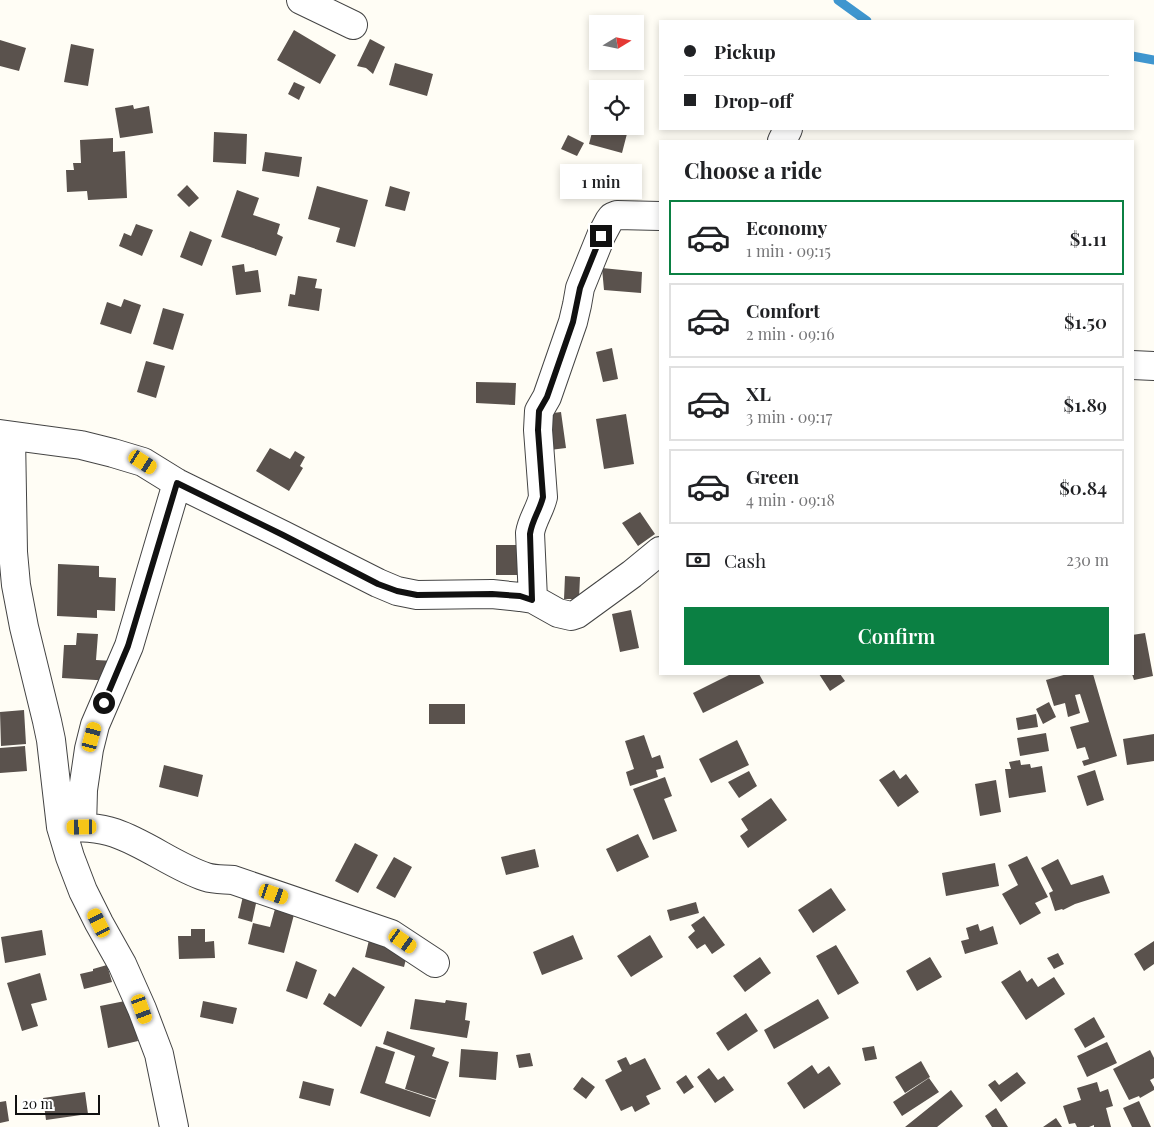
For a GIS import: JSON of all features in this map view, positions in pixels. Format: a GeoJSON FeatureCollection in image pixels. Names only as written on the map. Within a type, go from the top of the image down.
{"type":"FeatureCollection","features":[{"type":"Feature","properties":{"kind":"street"},"geometry":{"type":"LineString","coordinates":[[301,0],[353,25]]}},
{"type":"Feature","properties":{"kind":"street"},"geometry":{"type":"LineString","coordinates":[[532,600],[530,534],[543,497],[538,430],[539,411],[547,397],[573,322],[580,288],[609,221],[617,215],[659,216]]}},
{"type":"Feature","properties":{"kind":"street"},"geometry":{"type":"LineString","coordinates":[[1134,365],[1154,366]]}},
{"type":"Feature","properties":{"kind":"street"},"geometry":{"type":"LineString","coordinates":[[72,827],[16,586],[5,435],[81,445],[113,452],[143,462],[177,483],[378,584],[397,591],[417,595],[492,594],[520,596],[558,613],[571,616],[577,614],[659,553]]}},
{"type":"Feature","properties":{"kind":"street"},"geometry":{"type":"LineString","coordinates":[[174,1127],[159,1054],[146,1018],[122,964],[83,891],[70,857],[72,827],[82,790],[93,733],[128,646],[177,483]]}},
{"type":"Feature","properties":{"kind":"street"},"geometry":{"type":"LineString","coordinates":[[72,827],[98,829],[115,833],[206,877],[233,880],[391,934],[434,963]]}},
{"type":"Feature","properties":{"kind":"building"},"geometry":{"type":"Polygon","coordinates":[[[294,30],[336,55],[320,84],[277,60],[294,30]]]}},
{"type":"Feature","properties":{"kind":"building"},"geometry":{"type":"Polygon","coordinates":[[[370,39],[385,47],[373,74],[366,68],[357,66],[370,39]]]}},
{"type":"Feature","properties":{"kind":"building"},"geometry":{"type":"Polygon","coordinates":[[[0,40],[26,48],[19,71],[0,66],[0,40]]]}},
{"type":"Feature","properties":{"kind":"building"},"geometry":{"type":"Polygon","coordinates":[[[71,44],[94,49],[88,86],[64,82],[71,44]]]}},
{"type":"Feature","properties":{"kind":"building"},"geometry":{"type":"Polygon","coordinates":[[[395,63],[433,74],[427,96],[389,85],[395,63]]]}},
{"type":"Feature","properties":{"kind":"building"},"geometry":{"type":"Polygon","coordinates":[[[294,82],[305,87],[299,100],[288,94],[294,82]]]}},
{"type":"Feature","properties":{"kind":"building"},"geometry":{"type":"Polygon","coordinates":[[[133,105],[134,109],[149,106],[153,133],[120,138],[115,108],[133,105]]]}},
{"type":"Feature","properties":{"kind":"building"},"geometry":{"type":"Polygon","coordinates":[[[214,132],[247,134],[246,164],[213,162],[214,132]]]}},
{"type":"Feature","properties":{"kind":"building"},"geometry":{"type":"Polygon","coordinates":[[[568,135],[584,143],[577,156],[561,149],[568,135]]]}},
{"type":"Feature","properties":{"kind":"building"},"geometry":{"type":"Polygon","coordinates":[[[591,135],[627,135],[622,153],[589,144],[591,135]]]}},
{"type":"Feature","properties":{"kind":"building"},"geometry":{"type":"Polygon","coordinates":[[[113,138],[113,152],[125,151],[127,198],[88,200],[87,191],[67,192],[66,170],[74,170],[73,163],[81,163],[80,140],[113,138]]]}},
{"type":"Feature","properties":{"kind":"building"},"geometry":{"type":"Polygon","coordinates":[[[265,152],[302,157],[299,177],[262,171],[265,152]]]}},
{"type":"Feature","properties":{"kind":"building"},"geometry":{"type":"Polygon","coordinates":[[[187,185],[199,198],[189,207],[177,195],[187,185]]]}},
{"type":"Feature","properties":{"kind":"building"},"geometry":{"type":"Polygon","coordinates":[[[317,186],[368,200],[355,247],[336,242],[340,228],[308,219],[317,186]]]}},
{"type":"Feature","properties":{"kind":"building"},"geometry":{"type":"Polygon","coordinates":[[[390,186],[410,192],[405,211],[385,206],[390,186]]]}},
{"type":"Feature","properties":{"kind":"building"},"geometry":{"type":"Polygon","coordinates":[[[237,190],[259,198],[253,215],[280,224],[277,234],[283,237],[276,256],[221,237],[237,190]]]}},
{"type":"Feature","properties":{"kind":"building"},"geometry":{"type":"Polygon","coordinates":[[[136,224],[153,230],[142,256],[119,246],[124,233],[131,236],[136,224]]]}},
{"type":"Feature","properties":{"kind":"building"},"geometry":{"type":"Polygon","coordinates":[[[190,231],[212,240],[202,266],[180,257],[190,231]]]}},
{"type":"Feature","properties":{"kind":"building"},"geometry":{"type":"Polygon","coordinates":[[[244,264],[245,272],[258,270],[261,292],[236,295],[232,266],[244,264]]]}},
{"type":"Feature","properties":{"kind":"building"},"geometry":{"type":"Polygon","coordinates":[[[602,268],[642,272],[641,293],[604,290],[602,268]]]}},
{"type":"Feature","properties":{"kind":"building"},"geometry":{"type":"Polygon","coordinates":[[[298,276],[317,279],[315,288],[322,289],[319,311],[288,306],[290,294],[295,295],[298,276]]]}},
{"type":"Feature","properties":{"kind":"building"},"geometry":{"type":"Polygon","coordinates":[[[124,299],[141,305],[131,334],[100,324],[107,302],[121,307],[124,299]]]}},
{"type":"Feature","properties":{"kind":"building"},"geometry":{"type":"Polygon","coordinates":[[[163,308],[184,314],[173,350],[153,344],[163,308]]]}},
{"type":"Feature","properties":{"kind":"building"},"geometry":{"type":"Polygon","coordinates":[[[612,348],[618,379],[603,382],[596,352],[612,348]]]}},
{"type":"Feature","properties":{"kind":"building"},"geometry":{"type":"Polygon","coordinates":[[[146,361],[165,366],[156,398],[137,392],[146,361]]]}},
{"type":"Feature","properties":{"kind":"building"},"geometry":{"type":"Polygon","coordinates":[[[476,382],[516,383],[515,405],[476,403],[476,382]]]}},
{"type":"Feature","properties":{"kind":"building"},"geometry":{"type":"Polygon","coordinates":[[[561,412],[566,448],[550,450],[545,414],[561,412]]]}},
{"type":"Feature","properties":{"kind":"building"},"geometry":{"type":"Polygon","coordinates":[[[626,414],[634,464],[604,469],[596,419],[626,414]]]}},
{"type":"Feature","properties":{"kind":"building"},"geometry":{"type":"Polygon","coordinates":[[[270,448],[290,459],[295,451],[305,457],[300,466],[303,468],[289,491],[256,471],[270,448]]]}},
{"type":"Feature","properties":{"kind":"building"},"geometry":{"type":"Polygon","coordinates":[[[640,512],[655,534],[638,546],[622,523],[640,512]]]}},
{"type":"Feature","properties":{"kind":"building"},"geometry":{"type":"Polygon","coordinates":[[[496,545],[523,545],[523,575],[496,575],[496,545]]]}},
{"type":"Feature","properties":{"kind":"building"},"geometry":{"type":"Polygon","coordinates":[[[58,564],[99,566],[99,577],[116,578],[115,611],[97,610],[97,618],[57,616],[58,564]]]}},
{"type":"Feature","properties":{"kind":"building"},"geometry":{"type":"Polygon","coordinates":[[[565,576],[580,577],[579,599],[564,599],[565,576]]]}},
{"type":"Feature","properties":{"kind":"building"},"geometry":{"type":"Polygon","coordinates":[[[631,610],[639,648],[620,652],[612,614],[631,610]]]}},
{"type":"Feature","properties":{"kind":"building"},"geometry":{"type":"Polygon","coordinates":[[[77,633],[98,634],[96,660],[114,661],[113,681],[62,678],[64,645],[76,645],[77,633]]]}},
{"type":"Feature","properties":{"kind":"building"},"geometry":{"type":"Polygon","coordinates":[[[1145,633],[1153,676],[1134,680],[1132,675],[1134,675],[1134,635],[1145,633]]]}},
{"type":"Feature","properties":{"kind":"building"},"geometry":{"type":"Polygon","coordinates":[[[729,675],[760,675],[764,683],[703,713],[693,693],[729,675]]]}},
{"type":"Feature","properties":{"kind":"building"},"geometry":{"type":"Polygon","coordinates":[[[820,675],[841,675],[845,681],[830,691],[820,675]]]}},
{"type":"Feature","properties":{"kind":"building"},"geometry":{"type":"Polygon","coordinates":[[[1064,675],[1093,675],[1117,756],[1084,766],[1082,761],[1089,759],[1085,747],[1077,749],[1070,727],[1089,722],[1080,694],[1075,695],[1080,713],[1068,717],[1065,703],[1054,706],[1046,680],[1064,675]]]}},
{"type":"Feature","properties":{"kind":"building"},"geometry":{"type":"Polygon","coordinates":[[[1049,702],[1056,717],[1043,724],[1036,709],[1049,702]]]}},
{"type":"Feature","properties":{"kind":"building"},"geometry":{"type":"Polygon","coordinates":[[[429,704],[465,704],[465,724],[429,724],[429,704]]]}},
{"type":"Feature","properties":{"kind":"building"},"geometry":{"type":"Polygon","coordinates":[[[24,710],[26,744],[1,746],[0,712],[24,710]]]}},
{"type":"Feature","properties":{"kind":"building"},"geometry":{"type":"Polygon","coordinates":[[[1036,714],[1038,727],[1018,730],[1016,718],[1036,714]]]}},
{"type":"Feature","properties":{"kind":"building"},"geometry":{"type":"Polygon","coordinates":[[[1046,733],[1049,751],[1020,756],[1017,738],[1046,733]]]}},
{"type":"Feature","properties":{"kind":"building"},"geometry":{"type":"Polygon","coordinates":[[[1154,734],[1154,761],[1127,765],[1123,739],[1154,734]]]}},
{"type":"Feature","properties":{"kind":"building"},"geometry":{"type":"Polygon","coordinates":[[[644,735],[652,758],[660,755],[664,768],[656,770],[658,777],[630,786],[626,772],[634,769],[625,741],[644,735]]]}},
{"type":"Feature","properties":{"kind":"building"},"geometry":{"type":"Polygon","coordinates":[[[737,740],[749,765],[711,783],[699,759],[737,740]]]}},
{"type":"Feature","properties":{"kind":"building"},"geometry":{"type":"Polygon","coordinates":[[[25,746],[27,771],[0,773],[0,748],[25,746]]]}},
{"type":"Feature","properties":{"kind":"building"},"geometry":{"type":"Polygon","coordinates":[[[1020,760],[1021,765],[1030,764],[1031,768],[1042,766],[1046,792],[1009,798],[1005,769],[1011,769],[1009,762],[1020,760]]]}},
{"type":"Feature","properties":{"kind":"building"},"geometry":{"type":"Polygon","coordinates":[[[164,765],[203,775],[198,797],[159,787],[164,765]]]}},
{"type":"Feature","properties":{"kind":"building"},"geometry":{"type":"Polygon","coordinates":[[[894,770],[900,779],[906,774],[919,792],[898,807],[879,780],[894,770]]]}},
{"type":"Feature","properties":{"kind":"building"},"geometry":{"type":"Polygon","coordinates":[[[1095,770],[1104,800],[1087,806],[1077,776],[1095,770]]]}},
{"type":"Feature","properties":{"kind":"building"},"geometry":{"type":"Polygon","coordinates":[[[749,771],[757,786],[739,798],[728,782],[749,771]]]}},
{"type":"Feature","properties":{"kind":"building"},"geometry":{"type":"Polygon","coordinates":[[[665,777],[672,796],[664,799],[677,831],[653,840],[633,789],[665,777]]]}},
{"type":"Feature","properties":{"kind":"building"},"geometry":{"type":"Polygon","coordinates":[[[996,780],[1001,812],[980,816],[975,784],[996,780]]]}},
{"type":"Feature","properties":{"kind":"building"},"geometry":{"type":"Polygon","coordinates":[[[771,798],[787,820],[748,848],[740,836],[748,830],[741,819],[771,798]]]}},
{"type":"Feature","properties":{"kind":"building"},"geometry":{"type":"Polygon","coordinates":[[[638,834],[649,857],[617,872],[606,849],[638,834]]]}},
{"type":"Feature","properties":{"kind":"building"},"geometry":{"type":"Polygon","coordinates":[[[355,843],[378,855],[358,893],[335,881],[355,843]]]}},
{"type":"Feature","properties":{"kind":"building"},"geometry":{"type":"Polygon","coordinates":[[[535,849],[539,867],[506,875],[501,857],[535,849]]]}},
{"type":"Feature","properties":{"kind":"building"},"geometry":{"type":"Polygon","coordinates":[[[1027,856],[1048,897],[1035,903],[1041,913],[1020,925],[1002,894],[1018,885],[1008,865],[1027,856]]]}},
{"type":"Feature","properties":{"kind":"building"},"geometry":{"type":"Polygon","coordinates":[[[394,857],[412,867],[395,898],[376,888],[394,857]]]}},
{"type":"Feature","properties":{"kind":"building"},"geometry":{"type":"Polygon","coordinates":[[[1058,859],[1071,885],[1103,875],[1110,893],[1075,904],[1063,910],[1055,911],[1049,893],[1053,891],[1041,868],[1058,859]]]}},
{"type":"Feature","properties":{"kind":"building"},"geometry":{"type":"Polygon","coordinates":[[[995,863],[999,886],[946,896],[942,873],[995,863]]]}},
{"type":"Feature","properties":{"kind":"building"},"geometry":{"type":"Polygon","coordinates":[[[831,888],[846,910],[813,933],[798,910],[831,888]]]}},
{"type":"Feature","properties":{"kind":"building"},"geometry":{"type":"Polygon","coordinates":[[[243,896],[257,899],[252,922],[238,918],[243,896]]]}},
{"type":"Feature","properties":{"kind":"building"},"geometry":{"type":"Polygon","coordinates":[[[278,898],[297,903],[284,953],[248,944],[253,923],[270,927],[278,898]]]}},
{"type":"Feature","properties":{"kind":"building"},"geometry":{"type":"Polygon","coordinates":[[[696,902],[699,913],[670,921],[667,910],[696,902]]]}},
{"type":"Feature","properties":{"kind":"building"},"geometry":{"type":"Polygon","coordinates":[[[704,916],[725,945],[712,954],[705,944],[697,949],[688,937],[695,931],[691,925],[704,916]]]}},
{"type":"Feature","properties":{"kind":"building"},"geometry":{"type":"Polygon","coordinates":[[[978,924],[980,931],[993,926],[998,944],[965,954],[961,941],[969,939],[966,928],[978,924]]]}},
{"type":"Feature","properties":{"kind":"building"},"geometry":{"type":"Polygon","coordinates":[[[191,929],[205,929],[205,942],[214,941],[215,958],[179,959],[178,936],[191,936],[191,929]]]}},
{"type":"Feature","properties":{"kind":"building"},"geometry":{"type":"Polygon","coordinates":[[[42,930],[46,955],[5,963],[1,937],[42,930]]]}},
{"type":"Feature","properties":{"kind":"building"},"geometry":{"type":"Polygon","coordinates":[[[573,935],[583,959],[542,975],[533,952],[573,935]]]}},
{"type":"Feature","properties":{"kind":"building"},"geometry":{"type":"Polygon","coordinates":[[[650,935],[663,957],[631,977],[617,956],[650,935]]]}},
{"type":"Feature","properties":{"kind":"building"},"geometry":{"type":"Polygon","coordinates":[[[369,940],[408,951],[404,967],[365,957],[369,940]]]}},
{"type":"Feature","properties":{"kind":"building"},"geometry":{"type":"Polygon","coordinates":[[[1154,941],[1154,964],[1144,971],[1134,954],[1154,941]]]}},
{"type":"Feature","properties":{"kind":"building"},"geometry":{"type":"Polygon","coordinates":[[[836,945],[859,983],[838,995],[816,956],[836,945]]]}},
{"type":"Feature","properties":{"kind":"building"},"geometry":{"type":"Polygon","coordinates":[[[1058,953],[1064,964],[1054,969],[1047,958],[1058,953]]]}},
{"type":"Feature","properties":{"kind":"building"},"geometry":{"type":"Polygon","coordinates":[[[760,957],[771,973],[745,992],[733,976],[760,957]]]}},
{"type":"Feature","properties":{"kind":"building"},"geometry":{"type":"Polygon","coordinates":[[[930,957],[942,977],[917,991],[906,971],[930,957]]]}},
{"type":"Feature","properties":{"kind":"building"},"geometry":{"type":"Polygon","coordinates":[[[296,961],[317,970],[307,999],[286,991],[296,961]]]}},
{"type":"Feature","properties":{"kind":"building"},"geometry":{"type":"Polygon","coordinates":[[[107,965],[112,982],[84,989],[80,974],[107,965]]]}},
{"type":"Feature","properties":{"kind":"building"},"geometry":{"type":"Polygon","coordinates":[[[353,967],[385,987],[361,1027],[323,1004],[329,993],[335,997],[353,967]]]}},
{"type":"Feature","properties":{"kind":"building"},"geometry":{"type":"Polygon","coordinates":[[[1020,970],[1027,982],[1032,978],[1038,987],[1054,977],[1065,994],[1026,1020],[1001,982],[1020,970]]]}},
{"type":"Feature","properties":{"kind":"building"},"geometry":{"type":"Polygon","coordinates":[[[40,973],[47,1000],[31,1004],[38,1026],[22,1031],[7,983],[40,973]]]}},
{"type":"Feature","properties":{"kind":"building"},"geometry":{"type":"Polygon","coordinates":[[[415,999],[445,1003],[446,1000],[467,1003],[465,1020],[470,1021],[467,1038],[410,1029],[415,999]]]}},
{"type":"Feature","properties":{"kind":"building"},"geometry":{"type":"Polygon","coordinates":[[[818,999],[829,1018],[774,1049],[764,1030],[818,999]]]}},
{"type":"Feature","properties":{"kind":"building"},"geometry":{"type":"Polygon","coordinates":[[[130,1000],[138,1041],[108,1048],[100,1006],[130,1000]]]}},
{"type":"Feature","properties":{"kind":"building"},"geometry":{"type":"Polygon","coordinates":[[[203,1001],[237,1008],[233,1024],[200,1017],[203,1001]]]}},
{"type":"Feature","properties":{"kind":"building"},"geometry":{"type":"Polygon","coordinates":[[[746,1013],[758,1031],[728,1051],[716,1033],[746,1013]]]}},
{"type":"Feature","properties":{"kind":"building"},"geometry":{"type":"Polygon","coordinates":[[[1094,1017],[1105,1037],[1085,1048],[1074,1029],[1094,1017]]]}},
{"type":"Feature","properties":{"kind":"building"},"geometry":{"type":"Polygon","coordinates":[[[387,1031],[435,1048],[432,1056],[449,1062],[436,1099],[405,1089],[415,1056],[383,1044],[387,1031]]]}},
{"type":"Feature","properties":{"kind":"building"},"geometry":{"type":"Polygon","coordinates":[[[1107,1042],[1117,1063],[1087,1077],[1077,1056],[1107,1042]]]}},
{"type":"Feature","properties":{"kind":"building"},"geometry":{"type":"Polygon","coordinates":[[[376,1046],[395,1052],[385,1083],[436,1100],[430,1117],[360,1093],[376,1046]]]}},
{"type":"Feature","properties":{"kind":"building"},"geometry":{"type":"Polygon","coordinates":[[[874,1046],[877,1059],[865,1061],[862,1048],[874,1046]]]}},
{"type":"Feature","properties":{"kind":"building"},"geometry":{"type":"Polygon","coordinates":[[[461,1049],[498,1052],[496,1080],[459,1077],[461,1049]]]}},
{"type":"Feature","properties":{"kind":"building"},"geometry":{"type":"Polygon","coordinates":[[[1150,1050],[1154,1058],[1154,1078],[1150,1080],[1154,1090],[1140,1098],[1139,1096],[1129,1100],[1113,1069],[1150,1050]]]}},
{"type":"Feature","properties":{"kind":"building"},"geometry":{"type":"Polygon","coordinates":[[[530,1053],[533,1066],[519,1068],[516,1055],[530,1053]]]}},
{"type":"Feature","properties":{"kind":"building"},"geometry":{"type":"Polygon","coordinates":[[[626,1057],[630,1065],[645,1058],[661,1089],[646,1096],[650,1104],[635,1112],[632,1106],[621,1111],[605,1080],[622,1071],[617,1061],[626,1057]]]}},
{"type":"Feature","properties":{"kind":"building"},"geometry":{"type":"Polygon","coordinates":[[[921,1061],[930,1077],[905,1093],[895,1077],[921,1061]]]}},
{"type":"Feature","properties":{"kind":"building"},"geometry":{"type":"Polygon","coordinates":[[[812,1065],[818,1074],[829,1066],[841,1084],[804,1109],[787,1083],[812,1065]]]}},
{"type":"Feature","properties":{"kind":"building"},"geometry":{"type":"Polygon","coordinates":[[[709,1068],[718,1080],[724,1076],[734,1090],[715,1103],[697,1077],[709,1068]]]}},
{"type":"Feature","properties":{"kind":"building"},"geometry":{"type":"Polygon","coordinates":[[[1017,1072],[1026,1083],[1001,1102],[988,1085],[995,1080],[999,1085],[1017,1072]]]}},
{"type":"Feature","properties":{"kind":"building"},"geometry":{"type":"Polygon","coordinates":[[[686,1075],[694,1087],[684,1094],[676,1082],[686,1075]]]}},
{"type":"Feature","properties":{"kind":"building"},"geometry":{"type":"Polygon","coordinates":[[[582,1077],[595,1087],[586,1099],[573,1089],[582,1077]]]}},
{"type":"Feature","properties":{"kind":"building"},"geometry":{"type":"Polygon","coordinates":[[[929,1078],[939,1092],[902,1116],[893,1102],[929,1078]]]}},
{"type":"Feature","properties":{"kind":"building"},"geometry":{"type":"Polygon","coordinates":[[[303,1081],[334,1089],[330,1106],[299,1098],[303,1081]]]}},
{"type":"Feature","properties":{"kind":"building"},"geometry":{"type":"Polygon","coordinates":[[[1097,1082],[1100,1092],[1108,1089],[1113,1106],[1106,1108],[1111,1127],[1094,1127],[1094,1125],[1077,1127],[1075,1123],[1069,1124],[1063,1106],[1081,1100],[1077,1088],[1097,1082]]]}},
{"type":"Feature","properties":{"kind":"building"},"geometry":{"type":"Polygon","coordinates":[[[951,1090],[963,1106],[937,1127],[905,1127],[951,1090]]]}},
{"type":"Feature","properties":{"kind":"building"},"geometry":{"type":"Polygon","coordinates":[[[85,1092],[88,1114],[46,1120],[43,1098],[85,1092]]]}},
{"type":"Feature","properties":{"kind":"building"},"geometry":{"type":"Polygon","coordinates":[[[6,1101],[9,1121],[0,1123],[0,1102],[6,1101]]]}},
{"type":"Feature","properties":{"kind":"building"},"geometry":{"type":"Polygon","coordinates":[[[1139,1101],[1151,1127],[1132,1127],[1123,1108],[1139,1101]]]}},
{"type":"Feature","properties":{"kind":"building"},"geometry":{"type":"Polygon","coordinates":[[[996,1108],[1008,1127],[992,1127],[985,1116],[996,1108]]]}},
{"type":"Feature","properties":{"kind":"building"},"geometry":{"type":"Polygon","coordinates":[[[1056,1118],[1062,1127],[1043,1127],[1056,1118]]]}},
{"type":"Feature","properties":{"kind":"waterway"},"geometry":{"type":"LineString","coordinates":[[838,0],[866,20]]}},
{"type":"Feature","properties":{"kind":"waterway"},"geometry":{"type":"LineString","coordinates":[[1134,56],[1154,60]]}},
{"type":"Feature","properties":{"kind":"route"},"geometry":{"type":"LineString","coordinates":[[104,703],[128,646],[177,483],[378,584],[397,591],[417,595],[492,594],[520,596],[532,600],[530,534],[543,497],[538,430],[539,411],[547,397],[573,322],[580,288],[601,236]]}}]}
